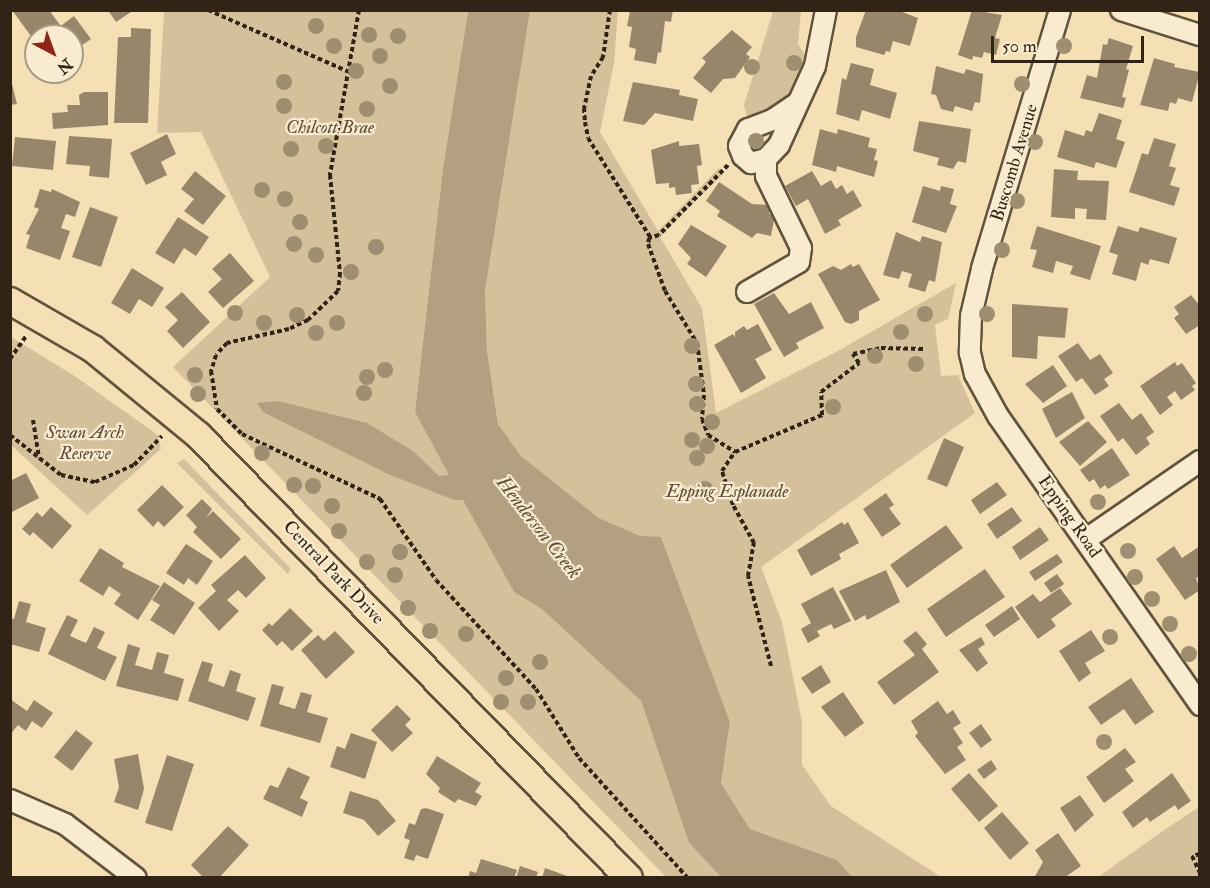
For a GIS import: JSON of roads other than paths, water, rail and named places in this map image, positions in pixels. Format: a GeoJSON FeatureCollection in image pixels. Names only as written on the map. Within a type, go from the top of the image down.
{"type":"FeatureCollection","features":[{"type":"Feature","properties":{"kind":"main road","name":"Central Park Drive"},"geometry":{"type":"LineString","coordinates":[[10,301],[93,349],[198,435],[629,878]]}},
{"type":"Feature","properties":{"kind":"street"},"geometry":{"type":"LineString","coordinates":[[796,104],[772,120],[748,129],[739,146],[743,156],[751,163],[766,159],[779,145],[815,66],[826,10]]}},
{"type":"Feature","properties":{"kind":"street","name":"Buscomb Avenue"},"geometry":{"type":"LineString","coordinates":[[971,316],[982,269],[1060,10]]}},
{"type":"Feature","properties":{"kind":"street"},"geometry":{"type":"LineString","coordinates":[[1121,10],[1200,35]]}},
{"type":"Feature","properties":{"kind":"street"},"geometry":{"type":"LineString","coordinates":[[747,292],[799,262],[801,248],[766,176],[766,159]]}},
{"type":"Feature","properties":{"kind":"street","name":"Epping Road"},"geometry":{"type":"LineString","coordinates":[[971,316],[970,353],[975,374],[998,416],[1076,535],[1200,705]]}},
{"type":"Feature","properties":{"kind":"street"},"geometry":{"type":"LineString","coordinates":[[1076,535],[1200,461]]}},
{"type":"Feature","properties":{"kind":"street"},"geometry":{"type":"LineString","coordinates":[[10,800],[65,824],[136,878]]}},
{"type":"Feature","properties":{"kind":"water","name":"Henderson Creek"},"geometry":{"type":"Polygon","coordinates":[[[468,11],[530,11],[485,291],[487,351],[498,424],[521,456],[599,518],[640,536],[661,537],[730,722],[721,783],[750,829],[837,860],[852,877],[721,877],[689,843],[641,701],[543,610],[514,592],[463,500],[454,500],[388,474],[263,412],[257,403],[278,401],[367,423],[413,451],[439,476],[449,475],[415,412],[443,168],[468,11]]]}},
{"type":"Feature","properties":{"kind":"park label","name":"Chilcott Brae"},"geometry":{"type":"Point","coordinates":[330,128]}},
{"type":"Feature","properties":{"kind":"park label","name":"Swan Arch Reserve"},"geometry":{"type":"Point","coordinates":[85,444]}},
{"type":"Feature","properties":{"kind":"park label","name":"Epping Esplanade"},"geometry":{"type":"Point","coordinates":[727,492]}}]}
